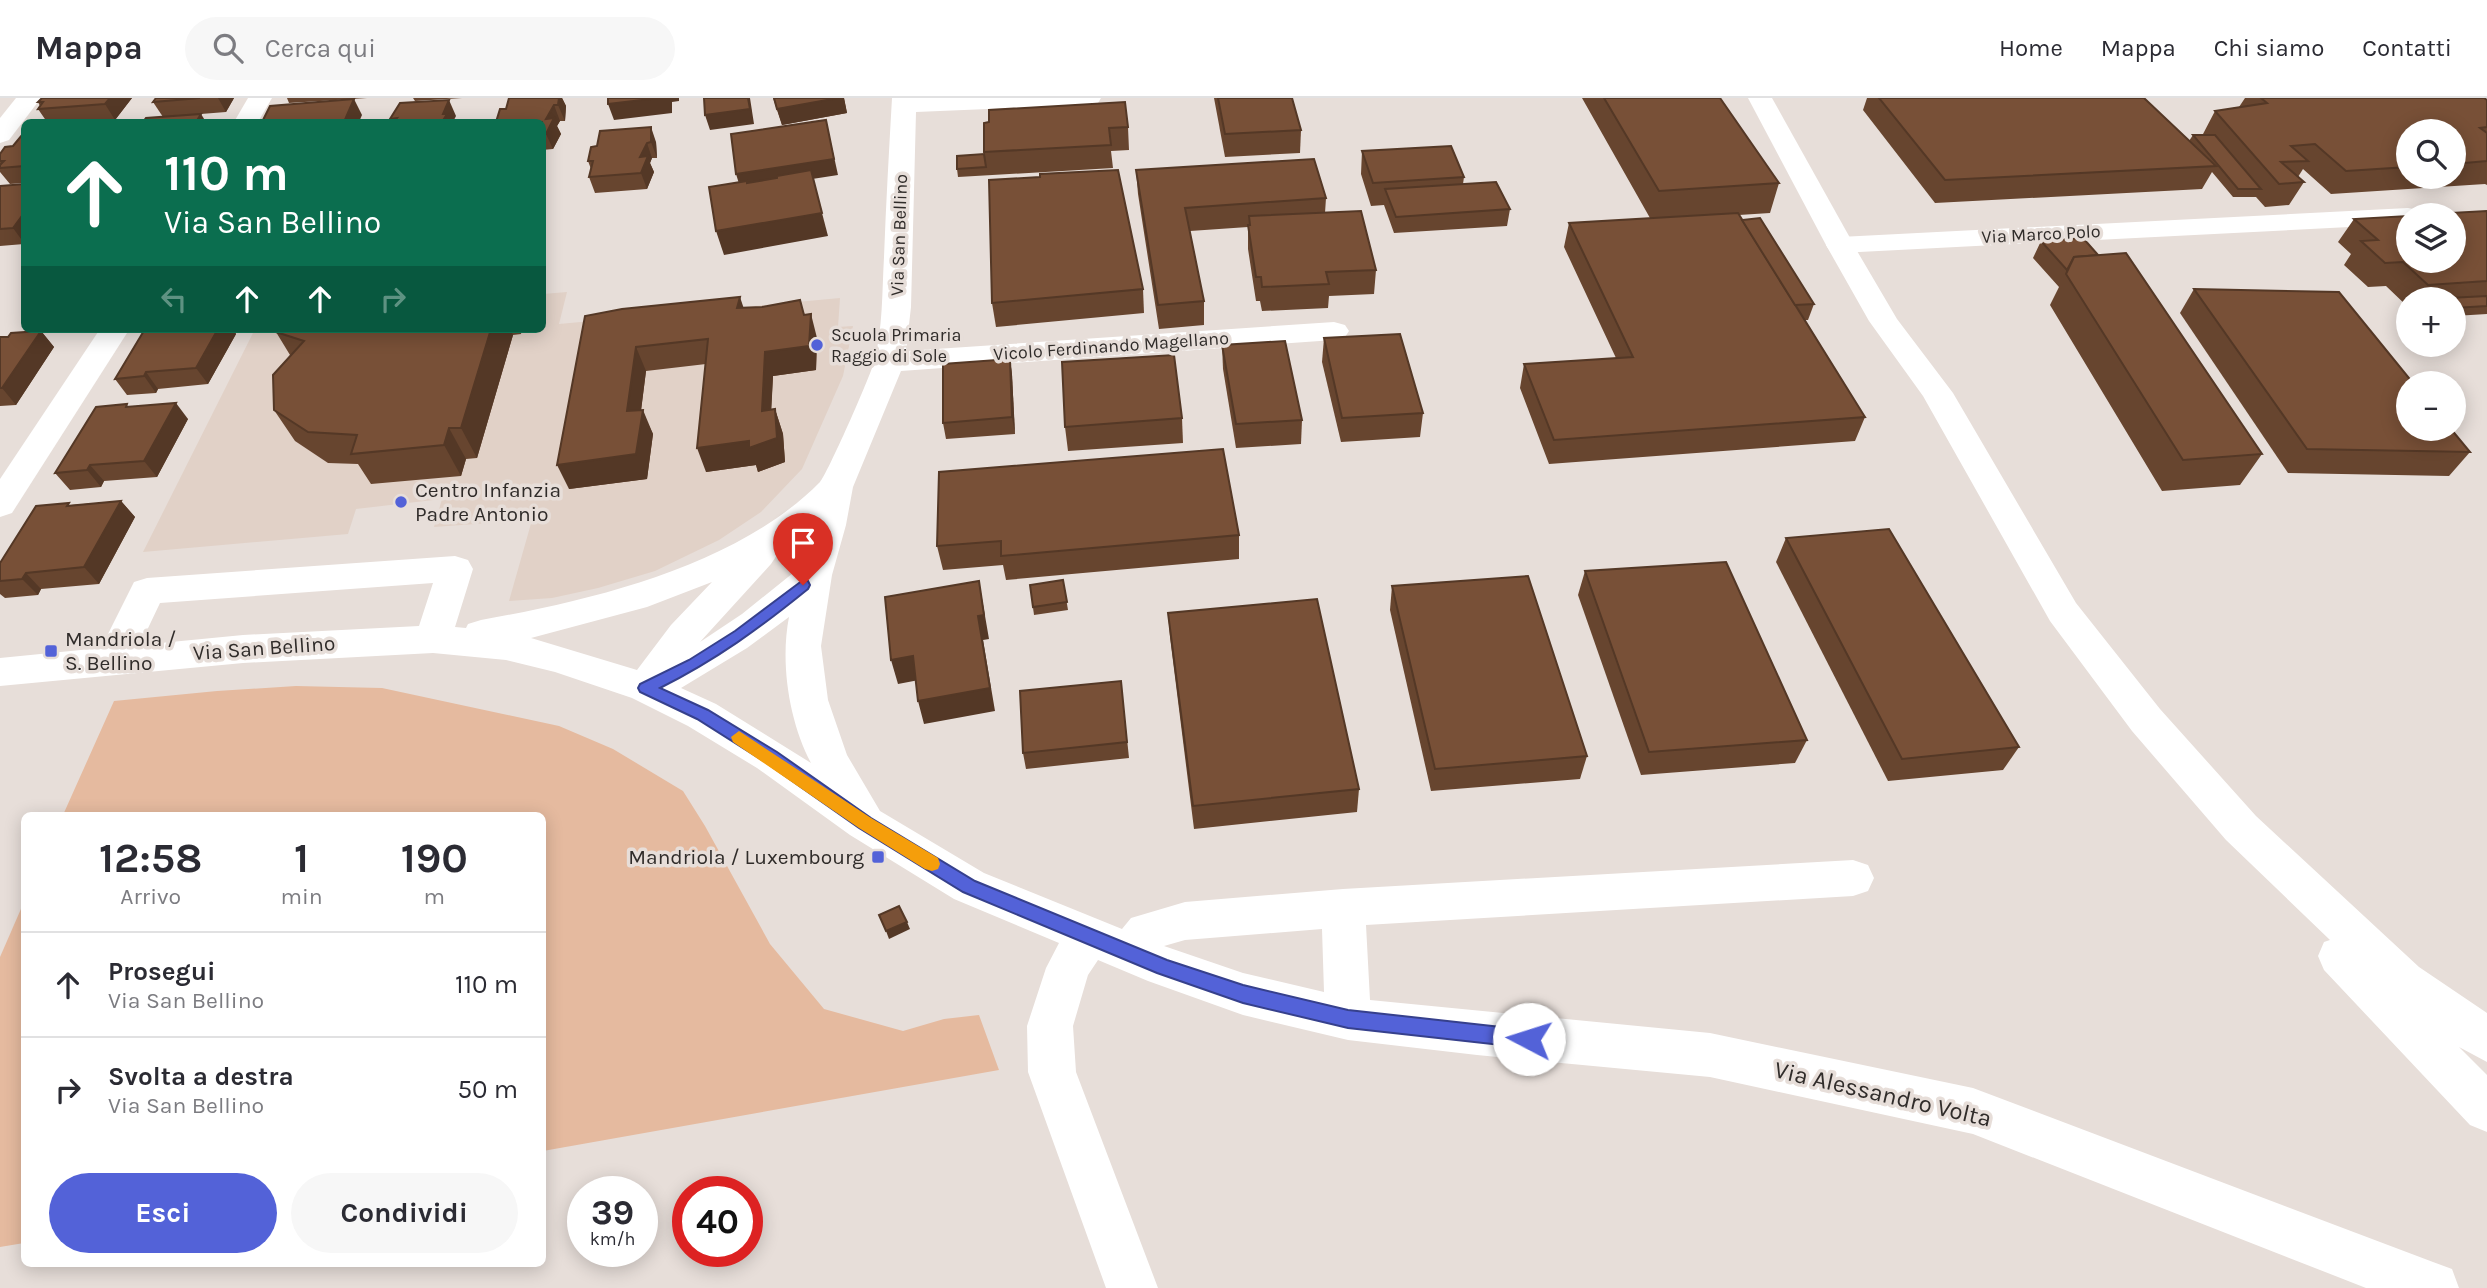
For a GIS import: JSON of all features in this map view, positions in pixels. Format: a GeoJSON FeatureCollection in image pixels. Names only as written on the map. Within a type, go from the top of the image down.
{"type":"FeatureCollection","features":[{"type":"Feature","properties":{"kind":"main road"},"geometry":{"type":"LineString","coordinates":[[0,135],[29,98]]}},
{"type":"Feature","properties":{"kind":"main road"},"geometry":{"type":"LineString","coordinates":[[248,119],[260,98]]}},
{"type":"Feature","properties":{"kind":"main road"},"geometry":{"type":"LineString","coordinates":[[904,102],[1088,98]]}},
{"type":"Feature","properties":{"kind":"main road"},"geometry":{"type":"LineString","coordinates":[[1760,98],[1884,321],[1937,393],[2063,612],[2190,773],[2241,828],[2403,981],[2487,1040]]}},
{"type":"Feature","properties":{"kind":"main road","name":"Via San Bellino"},"geometry":{"type":"LineString","coordinates":[[865,823],[828,758],[809,700],[802,646],[814,575],[829,525],[836,487],[888,362],[896,307],[904,102]]}},
{"type":"Feature","properties":{"kind":"main road","name":"Via Marco Polo"},"geometry":{"type":"LineString","coordinates":[[1840,245],[2396,217]]}},
{"type":"Feature","properties":{"kind":"main road"},"geometry":{"type":"LineString","coordinates":[[1884,321],[1916,396],[2034,609],[2122,732],[2229,848],[2366,982],[2487,1109]]}},
{"type":"Feature","properties":{"kind":"main road","name":"Vicolo Ferdinando Magellano"},"geometry":{"type":"LineString","coordinates":[[888,362],[1334,331]]}},
{"type":"Feature","properties":{"kind":"main road"},"geometry":{"type":"LineString","coordinates":[[0,505],[112,333]]}},
{"type":"Feature","properties":{"kind":"main road","name":"Via San Bellino"},"geometry":{"type":"LineString","coordinates":[[646,688],[660,662],[687,630],[779,532],[836,487]]}},
{"type":"Feature","properties":{"kind":"main road","name":"Via San Bellino"},"geometry":{"type":"LineString","coordinates":[[0,672],[243,649],[439,640],[527,626],[657,592],[701,574],[779,532]]}},
{"type":"Feature","properties":{"kind":"main road"},"geometry":{"type":"LineString","coordinates":[[114,660],[147,591],[455,569],[439,640]]}},
{"type":"Feature","properties":{"kind":"main road"},"geometry":{"type":"LineString","coordinates":[[646,688],[695,664],[740,635],[814,575]]}},
{"type":"Feature","properties":{"kind":"main road","name":"Via San Bellino"},"geometry":{"type":"LineString","coordinates":[[439,640],[506,646],[559,659],[646,688],[702,715],[771,757],[865,823]]}},
{"type":"Feature","properties":{"kind":"main road","name":"Via Alessandro Volta"},"geometry":{"type":"LineString","coordinates":[[865,823],[969,886],[1109,944],[1243,994],[1348,1019],[1477,1034],[1710,1055],[1973,1111],[2432,1288]]}},
{"type":"Feature","properties":{"kind":"main road"},"geometry":{"type":"LineString","coordinates":[[1132,1288],[1052,1072],[1050,1026],[1068,968],[1109,944],[1185,920],[1853,878]]}},
{"type":"Feature","properties":{"kind":"main road"},"geometry":{"type":"LineString","coordinates":[[1343,908],[1348,1019]]}},
{"type":"Feature","properties":{"kind":"shaded area"},"geometry":{"type":"Polygon","coordinates":[[[567,292],[559,324],[840,298],[838,327],[853,326],[843,376],[802,469],[761,512],[719,540],[655,571],[552,598],[509,601],[532,520],[434,527],[442,499],[356,509],[348,534],[143,552],[253,333],[546,333],[546,294],[567,292]]]}},
{"type":"Feature","properties":{"kind":"shaded area"},"geometry":{"type":"Polygon","coordinates":[[[296,686],[382,688],[559,726],[613,749],[683,791],[770,944],[824,1009],[903,1031],[944,1019],[979,1015],[999,1070],[546,1150],[546,812],[64,812],[114,701],[296,686]]]}},
{"type":"Feature","properties":{"kind":"shaded area"},"geometry":{"type":"Polygon","coordinates":[[[21,909],[21,1244],[0,1247],[0,957],[21,909]]]}},
{"type":"Feature","properties":{"kind":"building"},"geometry":{"type":"Polygon","coordinates":[[[42,98],[110,98],[105,104],[38,109],[43,102],[38,102],[42,98]]]}},
{"type":"Feature","properties":{"kind":"building"},"geometry":{"type":"Polygon","coordinates":[[[156,98],[200,98],[153,102],[156,98]]]}},
{"type":"Feature","properties":{"kind":"building"},"geometry":{"type":"Polygon","coordinates":[[[509,98],[559,98],[558,105],[554,105],[546,119],[497,119],[500,109],[506,109],[509,98]]]}},
{"type":"Feature","properties":{"kind":"building"},"geometry":{"type":"Polygon","coordinates":[[[608,98],[659,98],[608,104],[608,98]]]}},
{"type":"Feature","properties":{"kind":"building"},"geometry":{"type":"Polygon","coordinates":[[[704,98],[748,98],[750,109],[705,115],[704,98]]]}},
{"type":"Feature","properties":{"kind":"building"},"geometry":{"type":"Polygon","coordinates":[[[774,98],[838,98],[777,109],[774,98]]]}},
{"type":"Feature","properties":{"kind":"building"},"geometry":{"type":"Polygon","coordinates":[[[1218,98],[1292,98],[1301,130],[1225,134],[1218,98]]]}},
{"type":"Feature","properties":{"kind":"building"},"geometry":{"type":"Polygon","coordinates":[[[1604,98],[1720,98],[1779,183],[1659,191],[1604,98]]]}},
{"type":"Feature","properties":{"kind":"building"},"geometry":{"type":"Polygon","coordinates":[[[1879,98],[2144,98],[2216,166],[1945,180],[1879,98]]]}},
{"type":"Feature","properties":{"kind":"building"},"geometry":{"type":"Polygon","coordinates":[[[2261,98],[2484,98],[2487,100],[2487,127],[2480,128],[2487,133],[2487,161],[2466,163],[2466,119],[2396,119],[2396,168],[2346,171],[2315,144],[2291,146],[2308,161],[2281,162],[2304,182],[2279,184],[2215,111],[2267,103],[2261,98]]]}},
{"type":"Feature","properties":{"kind":"building"},"geometry":{"type":"Polygon","coordinates":[[[354,99],[345,119],[264,119],[270,106],[354,99]]]}},
{"type":"Feature","properties":{"kind":"building"},"geometry":{"type":"Polygon","coordinates":[[[449,100],[443,114],[447,114],[444,119],[390,119],[400,103],[449,100]]]}},
{"type":"Feature","properties":{"kind":"building"},"geometry":{"type":"Polygon","coordinates":[[[1125,102],[1128,127],[1109,128],[1111,145],[984,152],[984,123],[989,122],[989,110],[1125,102]]]}},
{"type":"Feature","properties":{"kind":"building"},"geometry":{"type":"Polygon","coordinates":[[[201,114],[198,119],[146,118],[201,114]]]}},
{"type":"Feature","properties":{"kind":"building"},"geometry":{"type":"Polygon","coordinates":[[[554,118],[546,134],[546,119],[554,118]]]}},
{"type":"Feature","properties":{"kind":"building"},"geometry":{"type":"Polygon","coordinates":[[[826,120],[834,159],[736,174],[731,134],[826,120]]]}},
{"type":"Feature","properties":{"kind":"building"},"geometry":{"type":"Polygon","coordinates":[[[651,127],[651,142],[647,143],[640,157],[648,156],[641,173],[589,177],[593,161],[588,161],[591,147],[597,146],[600,131],[651,127]]]}},
{"type":"Feature","properties":{"kind":"building"},"geometry":{"type":"Polygon","coordinates":[[[2193,135],[2215,135],[2261,189],[2238,189],[2193,135]]]}},
{"type":"Feature","properties":{"kind":"building"},"geometry":{"type":"Polygon","coordinates":[[[21,136],[21,166],[0,168],[4,161],[0,161],[0,154],[5,147],[13,146],[21,136]]]}},
{"type":"Feature","properties":{"kind":"building"},"geometry":{"type":"Polygon","coordinates":[[[1451,146],[1464,177],[1373,183],[1362,151],[1451,146]]]}},
{"type":"Feature","properties":{"kind":"building"},"geometry":{"type":"Polygon","coordinates":[[[984,154],[986,167],[957,169],[957,156],[984,154]]]}},
{"type":"Feature","properties":{"kind":"building"},"geometry":{"type":"Polygon","coordinates":[[[1314,159],[1326,198],[1185,208],[1204,301],[1158,305],[1136,170],[1314,159]]]}},
{"type":"Feature","properties":{"kind":"building"},"geometry":{"type":"Polygon","coordinates":[[[811,170],[822,213],[716,231],[709,187],[777,178],[811,170]]]}},
{"type":"Feature","properties":{"kind":"building"},"geometry":{"type":"Polygon","coordinates":[[[1118,170],[1143,289],[992,303],[989,180],[1118,170]]]}},
{"type":"Feature","properties":{"kind":"building"},"geometry":{"type":"Polygon","coordinates":[[[1496,182],[1510,209],[1396,217],[1385,189],[1496,182]]]}},
{"type":"Feature","properties":{"kind":"building"},"geometry":{"type":"Polygon","coordinates":[[[21,184],[21,217],[13,228],[0,229],[0,186],[21,184]]]}},
{"type":"Feature","properties":{"kind":"building"},"geometry":{"type":"Polygon","coordinates":[[[1361,211],[1376,270],[1326,272],[1329,284],[1262,287],[1261,277],[1256,277],[1249,216],[1361,211]]]}},
{"type":"Feature","properties":{"kind":"building"},"geometry":{"type":"Polygon","coordinates":[[[2487,211],[2487,281],[2428,285],[2415,273],[2466,273],[2466,212],[2487,211]]]}},
{"type":"Feature","properties":{"kind":"building"},"geometry":{"type":"Polygon","coordinates":[[[1738,213],[1865,417],[1554,440],[1524,364],[1633,357],[1569,223],[1738,213]]]}},
{"type":"Feature","properties":{"kind":"building"},"geometry":{"type":"Polygon","coordinates":[[[2396,217],[2396,262],[2385,263],[2361,241],[2378,240],[2354,219],[2396,217]]]}},
{"type":"Feature","properties":{"kind":"building"},"geometry":{"type":"Polygon","coordinates":[[[1760,218],[1814,304],[1795,305],[1742,220],[1760,218]]]}},
{"type":"Feature","properties":{"kind":"building"},"geometry":{"type":"Polygon","coordinates":[[[2083,238],[2098,255],[2074,257],[2067,270],[2041,241],[2083,238]]]}},
{"type":"Feature","properties":{"kind":"building"},"geometry":{"type":"Polygon","coordinates":[[[2126,253],[2262,454],[2183,460],[2066,274],[2074,257],[2126,253]]]}},
{"type":"Feature","properties":{"kind":"building"},"geometry":{"type":"Polygon","coordinates":[[[2194,289],[2339,292],[2403,371],[2396,371],[2396,441],[2461,441],[2470,452],[2307,449],[2194,289]]]}},
{"type":"Feature","properties":{"kind":"building"},"geometry":{"type":"Polygon","coordinates":[[[2487,296],[2487,306],[2466,307],[2466,297],[2487,296]]]}},
{"type":"Feature","properties":{"kind":"building"},"geometry":{"type":"Polygon","coordinates":[[[740,297],[737,308],[762,307],[800,300],[804,315],[811,314],[809,346],[765,352],[762,411],[775,409],[777,438],[749,448],[749,441],[697,448],[708,339],[636,347],[627,411],[643,410],[636,454],[557,465],[585,316],[622,309],[740,297]]]}},
{"type":"Feature","properties":{"kind":"building"},"geometry":{"type":"Polygon","coordinates":[[[11,333],[40,333],[0,388],[0,337],[8,337],[11,333]]]}},
{"type":"Feature","properties":{"kind":"building"},"geometry":{"type":"Polygon","coordinates":[[[143,333],[216,333],[196,368],[146,372],[144,376],[115,379],[143,333]]]}},
{"type":"Feature","properties":{"kind":"building"},"geometry":{"type":"Polygon","coordinates":[[[279,333],[490,333],[461,428],[449,428],[444,445],[351,454],[357,435],[308,432],[274,410],[273,375],[304,341],[279,333]]]}},
{"type":"Feature","properties":{"kind":"building"},"geometry":{"type":"Polygon","coordinates":[[[1400,334],[1423,413],[1342,418],[1324,338],[1400,334]]]}},
{"type":"Feature","properties":{"kind":"building"},"geometry":{"type":"Polygon","coordinates":[[[1285,341],[1302,420],[1236,424],[1222,345],[1285,341]]]}},
{"type":"Feature","properties":{"kind":"building"},"geometry":{"type":"Polygon","coordinates":[[[1174,355],[1182,418],[1065,427],[1062,362],[1174,355]]]}},
{"type":"Feature","properties":{"kind":"building"},"geometry":{"type":"Polygon","coordinates":[[[1010,359],[1012,417],[943,423],[943,364],[1010,359]]]}},
{"type":"Feature","properties":{"kind":"building"},"geometry":{"type":"Polygon","coordinates":[[[176,403],[144,461],[90,465],[87,470],[55,473],[96,407],[176,403]]]}},
{"type":"Feature","properties":{"kind":"building"},"geometry":{"type":"Polygon","coordinates":[[[1223,449],[1239,535],[1001,556],[1001,541],[937,546],[939,472],[1223,449]]]}},
{"type":"Feature","properties":{"kind":"building"},"geometry":{"type":"Polygon","coordinates":[[[121,501],[84,567],[26,573],[22,579],[0,581],[0,563],[36,506],[121,501]]]}},
{"type":"Feature","properties":{"kind":"building"},"geometry":{"type":"Polygon","coordinates":[[[1889,529],[2019,747],[1902,759],[1786,538],[1889,529]]]}},
{"type":"Feature","properties":{"kind":"building"},"geometry":{"type":"Polygon","coordinates":[[[1726,562],[1807,740],[1649,752],[1585,571],[1726,562]]]}},
{"type":"Feature","properties":{"kind":"building"},"geometry":{"type":"Polygon","coordinates":[[[1528,576],[1587,756],[1435,769],[1392,586],[1528,576]]]}},
{"type":"Feature","properties":{"kind":"building"},"geometry":{"type":"Polygon","coordinates":[[[1063,580],[1067,602],[1033,607],[1030,585],[1063,580]]]}},
{"type":"Feature","properties":{"kind":"building"},"geometry":{"type":"Polygon","coordinates":[[[979,581],[984,615],[978,616],[990,688],[918,701],[913,656],[891,660],[885,597],[979,581]]]}},
{"type":"Feature","properties":{"kind":"building"},"geometry":{"type":"Polygon","coordinates":[[[1317,599],[1359,789],[1193,806],[1168,613],[1317,599]]]}},
{"type":"Feature","properties":{"kind":"building"},"geometry":{"type":"Polygon","coordinates":[[[1121,681],[1127,742],[1023,753],[1020,691],[1121,681]]]}},
{"type":"Feature","properties":{"kind":"building"},"geometry":{"type":"Polygon","coordinates":[[[899,906],[907,922],[886,931],[879,915],[899,906]]]}},
{"type":"Feature","properties":{"kind":"slow traffic"},"geometry":{"type":"LineString","coordinates":[[739,737],[865,823],[932,864]]}},
{"type":"Feature","properties":{"kind":"place","name":"Scuola Primaria Raggio di Sole"},"geometry":{"type":"Point","coordinates":[817,345]}},
{"type":"Feature","properties":{"kind":"place","name":"Centro Infanzia Padre Antonio"},"geometry":{"type":"Point","coordinates":[401,502]}},
{"type":"Feature","properties":{"kind":"place","name":"Mandriola / S. Bellino"},"geometry":{"type":"Point","coordinates":[51,651]}},
{"type":"Feature","properties":{"kind":"place","name":"Mandriola / Luxembourg"},"geometry":{"type":"Point","coordinates":[878,857]}},
{"type":"Feature","properties":{"kind":"route"},"geometry":{"type":"LineString","coordinates":[[803,585],[740,635],[695,664],[646,688],[702,715],[771,757],[865,823],[969,886],[1164,967],[1243,994],[1348,1019],[1529,1039]]}}]}
